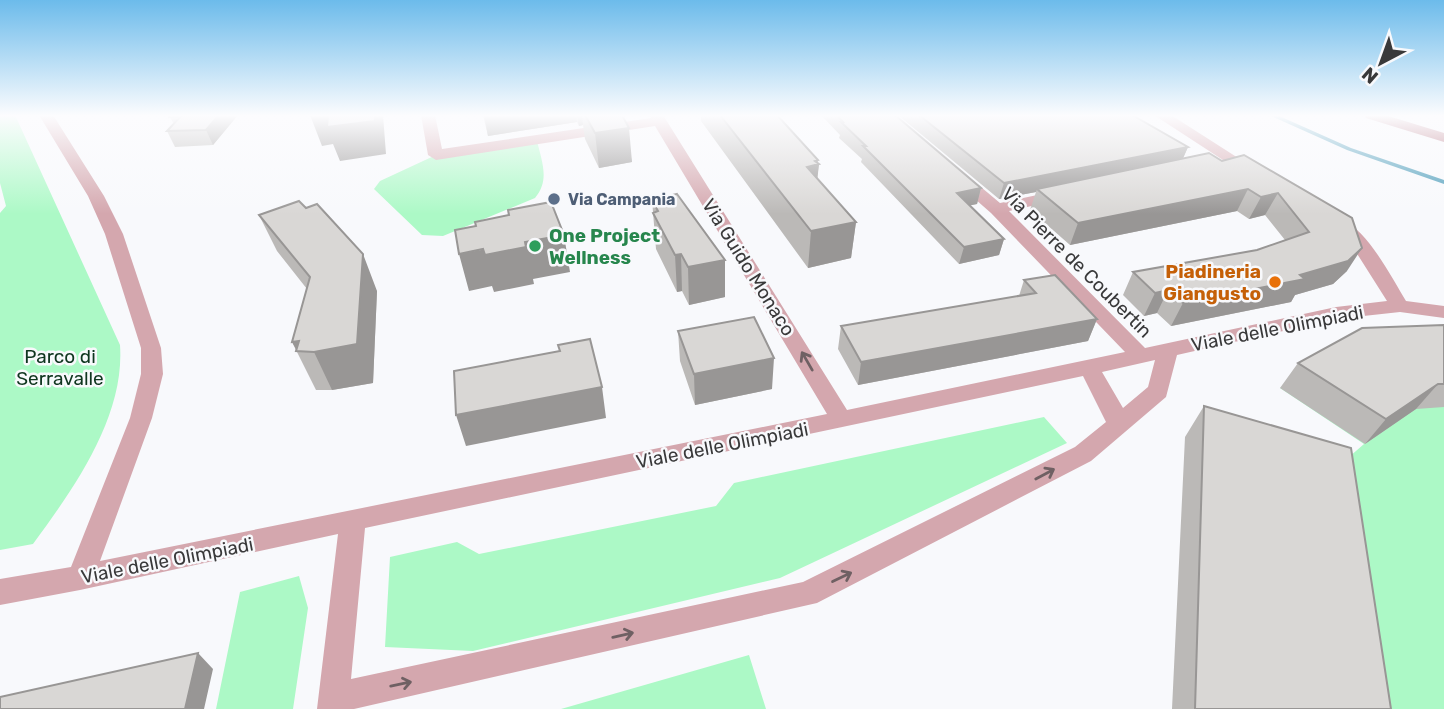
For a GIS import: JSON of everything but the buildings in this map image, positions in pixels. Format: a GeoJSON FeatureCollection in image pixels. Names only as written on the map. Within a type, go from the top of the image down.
{"type":"FeatureCollection","features":[{"type":"Feature","properties":{"kind":"street"},"geometry":{"type":"LineString","coordinates":[[66,148],[96,196],[110,227],[151,348],[152,374],[141,418],[79,578]]}},
{"type":"Feature","properties":{"kind":"street"},"geometry":{"type":"LineString","coordinates":[[435,148],[436,155],[477,148]]}},
{"type":"Feature","properties":{"kind":"street","name":"Via Guido Monaco"},"geometry":{"type":"LineString","coordinates":[[676,148],[842,420]]}},
{"type":"Feature","properties":{"kind":"street"},"geometry":{"type":"LineString","coordinates":[[1212,148],[1267,180]]}},
{"type":"Feature","properties":{"kind":"street"},"geometry":{"type":"LineString","coordinates":[[1205,165],[1231,160]]}},
{"type":"Feature","properties":{"kind":"street","name":"Via Pierre de Coubertin"},"geometry":{"type":"LineString","coordinates":[[948,167],[997,209],[1141,356]]}},
{"type":"Feature","properties":{"kind":"street"},"geometry":{"type":"LineString","coordinates":[[997,209],[1075,192]]}},
{"type":"Feature","properties":{"kind":"street"},"geometry":{"type":"LineString","coordinates":[[1328,215],[1356,238],[1401,306]]}},
{"type":"Feature","properties":{"kind":"street","name":"Viale delle Olimpiadi"},"geometry":{"type":"LineString","coordinates":[[0,592],[236,547],[353,519],[842,420],[1336,313],[1401,306],[1444,312]]}},
{"type":"Feature","properties":{"kind":"street"},"geometry":{"type":"LineString","coordinates":[[353,519],[334,704],[807,594],[1083,454],[1158,391],[1168,350]]}},
{"type":"Feature","properties":{"kind":"street"},"geometry":{"type":"LineString","coordinates":[[1089,368],[1112,408],[1118,425]]}},
{"type":"Feature","properties":{"kind":"green space","name":"Parco di Serravalle"},"geometry":{"type":"Polygon","coordinates":[[[0,148],[30,148],[120,345],[114,399],[94,450],[80,475],[33,544],[0,550],[0,213],[6,206],[0,183],[0,148]]]}},
{"type":"Feature","properties":{"kind":"green space"},"geometry":{"type":"Polygon","coordinates":[[[486,148],[539,148],[544,178],[535,198],[443,236],[422,235],[374,189],[380,181],[436,155],[486,148]]]}},
{"type":"Feature","properties":{"kind":"green space"},"geometry":{"type":"Polygon","coordinates":[[[1444,348],[1444,709],[1172,709],[1325,478],[1364,444],[1280,388],[1331,360],[1444,348]]]}},
{"type":"Feature","properties":{"kind":"green space"},"geometry":{"type":"Polygon","coordinates":[[[1044,417],[1067,443],[780,578],[473,651],[385,647],[390,557],[457,542],[479,554],[716,506],[734,483],[1044,417]]]}},
{"type":"Feature","properties":{"kind":"green space"},"geometry":{"type":"Polygon","coordinates":[[[299,576],[308,608],[293,709],[216,709],[240,592],[299,576]]]}},
{"type":"Feature","properties":{"kind":"green space"},"geometry":{"type":"Polygon","coordinates":[[[749,655],[766,709],[561,709],[749,655]]]}},
{"type":"Feature","properties":{"kind":"waterway"},"geometry":{"type":"LineString","coordinates":[[1347,148],[1444,182]]}},
{"type":"Feature","properties":{"kind":"place","name":"Via Campania"},"geometry":{"type":"Point","coordinates":[554,199]}},
{"type":"Feature","properties":{"kind":"place","name":"One Project Wellness"},"geometry":{"type":"Point","coordinates":[535,246]}},
{"type":"Feature","properties":{"kind":"place","name":"Piadineria Giangusto"},"geometry":{"type":"Point","coordinates":[1275,282]}}]}
